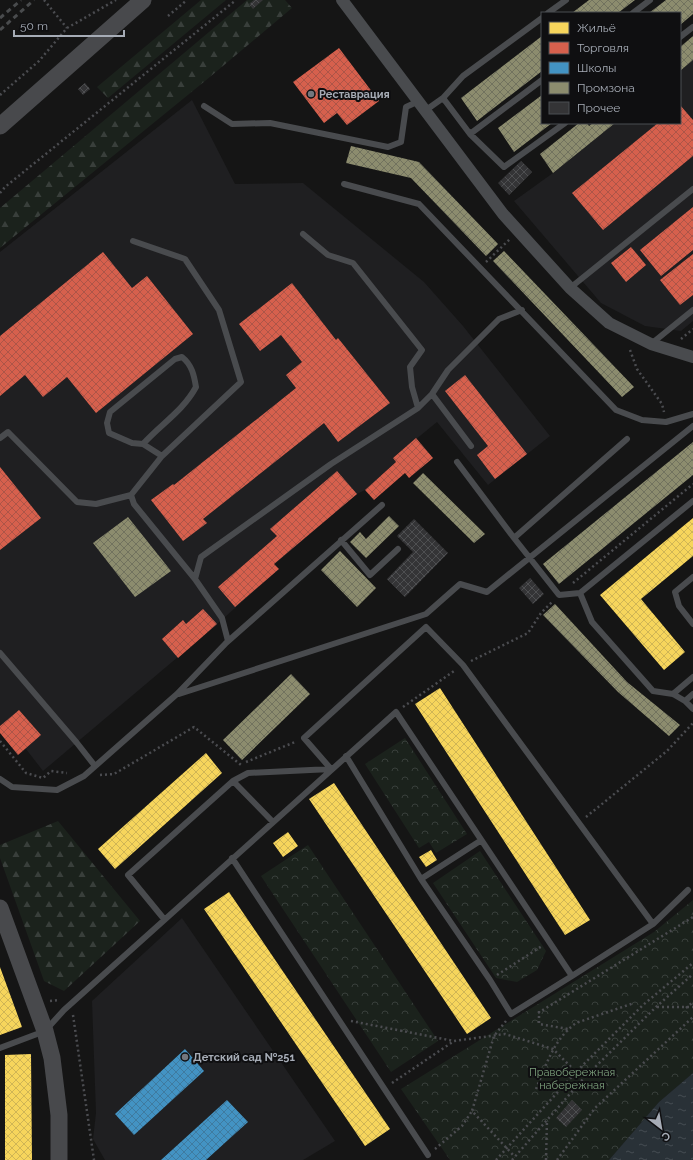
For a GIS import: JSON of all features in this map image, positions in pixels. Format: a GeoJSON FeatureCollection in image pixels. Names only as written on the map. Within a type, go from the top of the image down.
{"type":"FeatureCollection","features":[{"type":"Feature","properties":{"kind":"main road"},"geometry":{"type":"LineString","coordinates":[[0,126],[143,0]]}},
{"type":"Feature","properties":{"kind":"main road"},"geometry":{"type":"LineString","coordinates":[[0,908],[45,1031],[56,1080],[59,1115],[59,1160]]}},
{"type":"Feature","properties":{"kind":"street"},"geometry":{"type":"LineString","coordinates":[[342,0],[503,214],[570,288],[610,323],[650,344],[693,357]]}},
{"type":"Feature","properties":{"kind":"lane"},"geometry":{"type":"LineString","coordinates":[[549,12],[566,0]]}},
{"type":"Feature","properties":{"kind":"lane"},"geometry":{"type":"LineString","coordinates":[[634,12],[650,0]]}},
{"type":"Feature","properties":{"kind":"lane"},"geometry":{"type":"LineString","coordinates":[[204,106],[232,124],[270,123],[388,147],[401,142],[406,107],[422,105],[443,98],[463,76],[541,19]]}},
{"type":"Feature","properties":{"kind":"lane"},"geometry":{"type":"LineString","coordinates":[[681,36],[693,27]]}},
{"type":"Feature","properties":{"kind":"lane"},"geometry":{"type":"LineString","coordinates":[[470,134],[541,81]]}},
{"type":"Feature","properties":{"kind":"lane"},"geometry":{"type":"LineString","coordinates":[[443,98],[470,134],[504,167],[563,124]]}},
{"type":"Feature","properties":{"kind":"lane"},"geometry":{"type":"LineString","coordinates":[[344,184],[419,204],[481,266],[616,410],[642,420],[666,422],[693,414]]}},
{"type":"Feature","properties":{"kind":"lane"},"geometry":{"type":"LineString","coordinates":[[570,288],[693,189]]}},
{"type":"Feature","properties":{"kind":"lane"},"geometry":{"type":"LineString","coordinates":[[303,234],[328,255],[353,263],[422,350],[410,367],[412,387],[418,408]]}},
{"type":"Feature","properties":{"kind":"lane"},"geometry":{"type":"LineString","coordinates":[[0,438],[8,432],[77,502],[96,504],[131,495],[162,456],[241,382],[219,310],[186,259],[133,241]]}},
{"type":"Feature","properties":{"kind":"lane"},"geometry":{"type":"LineString","coordinates":[[195,579],[201,557],[331,464],[418,408],[432,394],[448,370],[499,319],[522,310]]}},
{"type":"Feature","properties":{"kind":"lane"},"geometry":{"type":"LineString","coordinates":[[650,344],[693,310]]}},
{"type":"Feature","properties":{"kind":"lane"},"geometry":{"type":"LineString","coordinates":[[143,444],[178,413],[189,400],[196,387],[192,370],[188,362],[182,358],[175,359],[110,412],[107,423],[109,433],[132,443],[143,444],[162,456]]}},
{"type":"Feature","properties":{"kind":"lane"},"geometry":{"type":"LineString","coordinates":[[432,394],[471,446]]}},
{"type":"Feature","properties":{"kind":"lane"},"geometry":{"type":"LineString","coordinates":[[177,694],[426,614],[460,584],[487,592],[693,426]]}},
{"type":"Feature","properties":{"kind":"lane"},"geometry":{"type":"LineString","coordinates":[[514,538],[627,439]]}},
{"type":"Feature","properties":{"kind":"lane"},"geometry":{"type":"LineString","coordinates":[[457,462],[559,595],[580,593],[693,501]]}},
{"type":"Feature","properties":{"kind":"lane"},"geometry":{"type":"LineString","coordinates":[[131,495],[134,504],[195,579],[222,618],[228,641]]}},
{"type":"Feature","properties":{"kind":"lane"},"geometry":{"type":"LineString","coordinates":[[0,779],[12,787],[57,790],[84,776],[177,694],[228,641],[382,505]]}},
{"type":"Feature","properties":{"kind":"lane"},"geometry":{"type":"LineString","coordinates":[[341,540],[370,575],[398,548]]}},
{"type":"Feature","properties":{"kind":"lane"},"geometry":{"type":"LineString","coordinates":[[693,577],[675,592],[679,606],[693,624]]}},
{"type":"Feature","properties":{"kind":"lane"},"geometry":{"type":"LineString","coordinates":[[580,593],[592,622],[653,692],[673,694],[685,701],[693,709]]}},
{"type":"Feature","properties":{"kind":"lane"},"geometry":{"type":"LineString","coordinates":[[331,770],[304,738],[426,627],[463,665],[653,924]]}},
{"type":"Feature","properties":{"kind":"lane"},"geometry":{"type":"LineString","coordinates":[[0,653],[95,766]]}},
{"type":"Feature","properties":{"kind":"lane"},"geometry":{"type":"LineString","coordinates":[[673,694],[693,677]]}},
{"type":"Feature","properties":{"kind":"lane"},"geometry":{"type":"LineString","coordinates":[[685,701],[693,694]]}},
{"type":"Feature","properties":{"kind":"lane"},"geometry":{"type":"LineString","coordinates":[[0,1048],[45,1031],[64,1010],[164,919],[396,712],[480,841],[572,976]]}},
{"type":"Feature","properties":{"kind":"lane"},"geometry":{"type":"LineString","coordinates":[[346,756],[421,879],[490,980],[511,1014],[653,924],[688,890]]}},
{"type":"Feature","properties":{"kind":"lane"},"geometry":{"type":"LineString","coordinates":[[164,919],[128,875],[233,781],[248,773],[331,770]]}},
{"type":"Feature","properties":{"kind":"lane"},"geometry":{"type":"LineString","coordinates":[[233,781],[273,822]]}},
{"type":"Feature","properties":{"kind":"lane"},"geometry":{"type":"LineString","coordinates":[[421,879],[480,841]]}},
{"type":"Feature","properties":{"kind":"lane"},"geometry":{"type":"LineString","coordinates":[[232,858],[385,1087],[428,1155]]}},
{"type":"Feature","properties":{"kind":"path"},"geometry":{"type":"LineString","coordinates":[[44,0],[67,28]]}},
{"type":"Feature","properties":{"kind":"path"},"geometry":{"type":"LineString","coordinates":[[0,95],[38,61],[67,28],[116,0]]}},
{"type":"Feature","properties":{"kind":"path"},"geometry":{"type":"LineString","coordinates":[[168,16],[187,0]]}},
{"type":"Feature","properties":{"kind":"path"},"geometry":{"type":"LineString","coordinates":[[0,194],[5,187],[236,0]]}},
{"type":"Feature","properties":{"kind":"path"},"geometry":{"type":"LineString","coordinates":[[481,266],[511,237]]}},
{"type":"Feature","properties":{"kind":"path"},"geometry":{"type":"LineString","coordinates":[[630,350],[637,369],[662,404],[666,422]]}},
{"type":"Feature","properties":{"kind":"path"},"geometry":{"type":"LineString","coordinates":[[396,712],[463,665],[528,633],[541,613],[559,595],[693,484]]}},
{"type":"Feature","properties":{"kind":"path"},"geometry":{"type":"LineString","coordinates":[[578,823],[667,751],[693,723]]}},
{"type":"Feature","properties":{"kind":"path"},"geometry":{"type":"LineString","coordinates":[[0,741],[26,773],[43,778],[51,772],[84,776],[114,774],[194,727],[240,764],[248,773]]}},
{"type":"Feature","properties":{"kind":"path"},"geometry":{"type":"LineString","coordinates":[[240,764],[304,738]]}},
{"type":"Feature","properties":{"kind":"path"},"geometry":{"type":"LineString","coordinates":[[538,1012],[693,917]]}},
{"type":"Feature","properties":{"kind":"path"},"geometry":{"type":"LineString","coordinates":[[490,980],[549,941]]}},
{"type":"Feature","properties":{"kind":"path"},"geometry":{"type":"LineString","coordinates":[[496,1160],[576,1072],[643,1005],[693,963]]}},
{"type":"Feature","properties":{"kind":"path"},"geometry":{"type":"LineString","coordinates":[[512,1160],[583,1079],[656,1007],[693,974]]}},
{"type":"Feature","properties":{"kind":"path"},"geometry":{"type":"LineString","coordinates":[[536,1089],[553,1049],[568,1029],[576,1023],[634,1002]]}},
{"type":"Feature","properties":{"kind":"path"},"geometry":{"type":"LineString","coordinates":[[686,1008],[693,1002]]}},
{"type":"Feature","properties":{"kind":"path"},"geometry":{"type":"LineString","coordinates":[[656,1007],[693,1007]]}},
{"type":"Feature","properties":{"kind":"path"},"geometry":{"type":"LineString","coordinates":[[72,1012],[94,1160]]}},
{"type":"Feature","properties":{"kind":"path"},"geometry":{"type":"LineString","coordinates":[[428,1155],[462,1126],[472,1111],[494,1036],[511,1014]]}},
{"type":"Feature","properties":{"kind":"path"},"geometry":{"type":"LineString","coordinates":[[557,1160],[595,1108],[693,1017]]}},
{"type":"Feature","properties":{"kind":"path"},"geometry":{"type":"LineString","coordinates":[[338,1018],[454,1041],[506,1034],[553,1049],[571,1067]]}},
{"type":"Feature","properties":{"kind":"path"},"geometry":{"type":"LineString","coordinates":[[539,1024],[568,1029]]}},
{"type":"Feature","properties":{"kind":"path"},"geometry":{"type":"LineString","coordinates":[[385,1087],[454,1041]]}},
{"type":"Feature","properties":{"kind":"path"},"geometry":{"type":"LineString","coordinates":[[472,1111],[515,1157]]}},
{"type":"Feature","properties":{"kind":"path"},"geometry":{"type":"LineString","coordinates":[[546,1160],[547,1120]]}},
{"type":"Feature","properties":{"kind":"shaded area"},"geometry":{"type":"Polygon","coordinates":[[[693,60],[693,321],[681,331],[645,326],[601,303],[514,201],[553,173],[614,124],[681,124],[681,70],[693,60]]]}},
{"type":"Feature","properties":{"kind":"shaded area"},"geometry":{"type":"Polygon","coordinates":[[[192,100],[235,184],[303,183],[424,282],[463,326],[550,436],[488,485],[437,422],[393,458],[396,462],[365,490],[357,494],[275,564],[279,569],[217,624],[43,771],[26,749],[18,755],[0,733],[0,252],[192,100]]]}},
{"type":"Feature","properties":{"kind":"shaded area","name":"Детский сад №251"},"geometry":{"type":"Polygon","coordinates":[[[182,918],[335,1141],[303,1160],[105,1160],[93,1139],[96,1113],[92,1001],[182,918]]]}},
{"type":"Feature","properties":{"kind":"green space"},"geometry":{"type":"Polygon","coordinates":[[[201,0],[226,0],[108,98],[97,87],[201,0]]]}},
{"type":"Feature","properties":{"kind":"green space"},"geometry":{"type":"Polygon","coordinates":[[[247,0],[285,0],[292,8],[0,248],[0,208],[247,0]]]}},
{"type":"Feature","properties":{"kind":"green space"},"geometry":{"type":"Polygon","coordinates":[[[405,738],[467,834],[436,853],[429,842],[419,848],[365,764],[405,738]]]}},
{"type":"Feature","properties":{"kind":"green space"},"geometry":{"type":"Polygon","coordinates":[[[58,821],[140,921],[64,991],[44,981],[0,858],[0,845],[58,821]]]}},
{"type":"Feature","properties":{"kind":"green space"},"geometry":{"type":"Polygon","coordinates":[[[308,845],[438,1041],[391,1072],[261,876],[308,845]]]}},
{"type":"Feature","properties":{"kind":"green space"},"geometry":{"type":"Polygon","coordinates":[[[480,851],[546,951],[537,970],[517,982],[496,978],[433,883],[480,851]]]}},
{"type":"Feature","properties":{"kind":"green space","name":"Правобережная набережная"},"geometry":{"type":"Polygon","coordinates":[[[693,900],[693,1073],[659,1102],[609,1160],[450,1160],[401,1089],[654,932],[693,900]]]}},
{"type":"Feature","properties":{"kind":"water"},"geometry":{"type":"Polygon","coordinates":[[[693,1073],[693,1160],[609,1160],[659,1102],[693,1073]]]}},
{"type":"Feature","properties":{"kind":"building: Жильё"},"geometry":{"type":"Polygon","coordinates":[[[693,518],[693,556],[641,599],[685,652],[664,670],[600,595],[693,518]]]}},
{"type":"Feature","properties":{"kind":"building: Жильё"},"geometry":{"type":"Polygon","coordinates":[[[440,688],[590,920],[565,935],[415,704],[440,688]]]}},
{"type":"Feature","properties":{"kind":"building: Жильё"},"geometry":{"type":"Polygon","coordinates":[[[206,753],[222,773],[115,869],[98,849],[206,753]]]}},
{"type":"Feature","properties":{"kind":"building: Жильё"},"geometry":{"type":"Polygon","coordinates":[[[334,783],[491,1018],[467,1034],[309,799],[334,783]]]}},
{"type":"Feature","properties":{"kind":"building: Жильё"},"geometry":{"type":"Polygon","coordinates":[[[288,832],[298,846],[283,857],[273,843],[288,832]]]}},
{"type":"Feature","properties":{"kind":"building: Жильё"},"geometry":{"type":"Polygon","coordinates":[[[431,850],[437,860],[426,867],[419,857],[431,850]]]}},
{"type":"Feature","properties":{"kind":"building: Жильё"},"geometry":{"type":"Polygon","coordinates":[[[229,892],[390,1129],[365,1146],[204,909],[229,892]]]}},
{"type":"Feature","properties":{"kind":"building: Жильё"},"geometry":{"type":"Polygon","coordinates":[[[0,967],[22,1027],[0,1035],[0,967]]]}},
{"type":"Feature","properties":{"kind":"building: Жильё"},"geometry":{"type":"Polygon","coordinates":[[[31,1054],[32,1160],[5,1160],[5,1055],[31,1054]]]}},
{"type":"Feature","properties":{"kind":"building: Торговля"},"geometry":{"type":"Polygon","coordinates":[[[339,48],[379,101],[347,125],[337,113],[324,123],[293,82],[339,48]]]}},
{"type":"Feature","properties":{"kind":"building: Торговля"},"geometry":{"type":"Polygon","coordinates":[[[681,106],[693,120],[693,156],[603,230],[572,193],[657,124],[681,124],[681,106]]]}},
{"type":"Feature","properties":{"kind":"building: Торговля"},"geometry":{"type":"Polygon","coordinates":[[[693,207],[693,250],[661,276],[640,250],[693,207]]]}},
{"type":"Feature","properties":{"kind":"building: Торговля"},"geometry":{"type":"Polygon","coordinates":[[[631,247],[646,265],[626,282],[611,263],[631,247]]]}},
{"type":"Feature","properties":{"kind":"building: Торговля"},"geometry":{"type":"Polygon","coordinates":[[[103,252],[132,288],[147,276],[193,334],[96,413],[67,377],[43,397],[25,375],[0,396],[0,336],[103,252]]]}},
{"type":"Feature","properties":{"kind":"building: Торговля"},"geometry":{"type":"Polygon","coordinates":[[[693,254],[693,295],[680,305],[660,280],[693,254]]]}},
{"type":"Feature","properties":{"kind":"building: Торговля"},"geometry":{"type":"Polygon","coordinates":[[[292,283],[336,340],[338,338],[390,403],[338,442],[324,423],[203,519],[207,523],[183,541],[151,500],[173,484],[174,485],[296,388],[286,375],[302,362],[281,335],[260,351],[239,324],[292,283]]]}},
{"type":"Feature","properties":{"kind":"building: Торговля"},"geometry":{"type":"Polygon","coordinates":[[[465,375],[527,454],[495,479],[477,455],[488,446],[445,391],[465,375]]]}},
{"type":"Feature","properties":{"kind":"building: Торговля"},"geometry":{"type":"Polygon","coordinates":[[[416,438],[433,458],[409,478],[405,473],[374,500],[365,490],[396,462],[393,458],[416,438]]]}},
{"type":"Feature","properties":{"kind":"building: Торговля"},"geometry":{"type":"Polygon","coordinates":[[[0,467],[41,518],[0,550],[0,467]]]}},
{"type":"Feature","properties":{"kind":"building: Торговля"},"geometry":{"type":"Polygon","coordinates":[[[337,471],[357,494],[274,564],[279,569],[235,607],[218,587],[277,536],[270,529],[337,471]]]}},
{"type":"Feature","properties":{"kind":"building: Торговля"},"geometry":{"type":"Polygon","coordinates":[[[203,609],[217,624],[178,658],[162,639],[183,620],[186,624],[203,609]]]}},
{"type":"Feature","properties":{"kind":"building: Торговля"},"geometry":{"type":"Polygon","coordinates":[[[19,710],[41,735],[18,755],[0,733],[0,726],[19,710]]]}},
{"type":"Feature","properties":{"kind":"building: Школы"},"geometry":{"type":"Polygon","coordinates":[[[185,1049],[204,1071],[134,1135],[115,1114],[185,1049]]]}},
{"type":"Feature","properties":{"kind":"building: Школы"},"geometry":{"type":"Polygon","coordinates":[[[227,1100],[248,1122],[206,1160],[161,1160],[227,1100]]]}},
{"type":"Feature","properties":{"kind":"building: Промзона"},"geometry":{"type":"Polygon","coordinates":[[[589,0],[635,0],[619,12],[573,12],[589,0]]]}},
{"type":"Feature","properties":{"kind":"building: Промзона"},"geometry":{"type":"Polygon","coordinates":[[[666,0],[693,0],[693,14],[681,24],[681,12],[650,12],[666,0]]]}},
{"type":"Feature","properties":{"kind":"building: Промзона"},"geometry":{"type":"Polygon","coordinates":[[[693,36],[693,60],[681,70],[681,46],[693,36]]]}},
{"type":"Feature","properties":{"kind":"building: Промзона"},"geometry":{"type":"Polygon","coordinates":[[[541,37],[541,72],[477,121],[461,98],[541,37]]]}},
{"type":"Feature","properties":{"kind":"building: Промзона"},"geometry":{"type":"Polygon","coordinates":[[[541,96],[541,124],[551,124],[514,152],[498,128],[541,96]]]}},
{"type":"Feature","properties":{"kind":"building: Промзона"},"geometry":{"type":"Polygon","coordinates":[[[578,124],[588,124],[589,126],[592,124],[614,124],[553,173],[540,154],[578,124]]]}},
{"type":"Feature","properties":{"kind":"building: Промзона"},"geometry":{"type":"Polygon","coordinates":[[[351,146],[419,162],[498,244],[486,256],[411,178],[346,163],[351,146]]]}},
{"type":"Feature","properties":{"kind":"building: Промзона"},"geometry":{"type":"Polygon","coordinates":[[[504,251],[634,387],[622,397],[493,261],[504,251]]]}},
{"type":"Feature","properties":{"kind":"building: Промзона"},"geometry":{"type":"Polygon","coordinates":[[[693,442],[693,475],[559,584],[543,564],[693,442]]]}},
{"type":"Feature","properties":{"kind":"building: Промзона"},"geometry":{"type":"Polygon","coordinates":[[[423,473],[485,534],[474,543],[413,483],[423,473]]]}},
{"type":"Feature","properties":{"kind":"building: Промзона"},"geometry":{"type":"Polygon","coordinates":[[[389,516],[399,526],[366,558],[350,542],[360,532],[366,539],[389,516]]]}},
{"type":"Feature","properties":{"kind":"building: Промзона"},"geometry":{"type":"Polygon","coordinates":[[[128,517],[171,571],[135,597],[93,543],[128,517]]]}},
{"type":"Feature","properties":{"kind":"building: Промзона"},"geometry":{"type":"Polygon","coordinates":[[[340,551],[376,588],[357,607],[321,570],[340,551]]]}},
{"type":"Feature","properties":{"kind":"building: Промзона"},"geometry":{"type":"Polygon","coordinates":[[[555,604],[627,682],[680,725],[669,736],[618,692],[543,615],[555,604]]]}},
{"type":"Feature","properties":{"kind":"building: Промзона"},"geometry":{"type":"Polygon","coordinates":[[[291,674],[310,694],[242,760],[223,740],[291,674]]]}},
{"type":"Feature","properties":{"kind":"building: Прочее"},"geometry":{"type":"Polygon","coordinates":[[[254,0],[263,0],[253,9],[249,4],[254,0]]]}},
{"type":"Feature","properties":{"kind":"building: Прочее"},"geometry":{"type":"Polygon","coordinates":[[[85,83],[90,89],[83,95],[78,89],[85,83]]]}},
{"type":"Feature","properties":{"kind":"building: Прочее"},"geometry":{"type":"Polygon","coordinates":[[[521,161],[532,172],[509,195],[498,183],[521,161]]]}},
{"type":"Feature","properties":{"kind":"building: Прочее"},"geometry":{"type":"Polygon","coordinates":[[[414,519],[448,553],[405,597],[387,579],[413,552],[397,536],[414,519]]]}},
{"type":"Feature","properties":{"kind":"building: Прочее"},"geometry":{"type":"Polygon","coordinates":[[[530,578],[544,594],[533,604],[519,588],[530,578]]]}},
{"type":"Feature","properties":{"kind":"building: Прочее"},"geometry":{"type":"Polygon","coordinates":[[[572,1100],[582,1110],[566,1127],[556,1118],[572,1100]]]}},
{"type":"Feature","properties":{"kind":"railway"},"geometry":{"type":"LineString","coordinates":[[0,18],[21,0]]}},
{"type":"Feature","properties":{"kind":"railway"},"geometry":{"type":"LineString","coordinates":[[0,30],[34,0]]}},
{"type":"Feature","properties":{"kind":"place","name":"Реставрация"},"geometry":{"type":"Point","coordinates":[311,94]}},
{"type":"Feature","properties":{"kind":"place","name":"Детский сад №251"},"geometry":{"type":"Point","coordinates":[185,1057]}}]}
